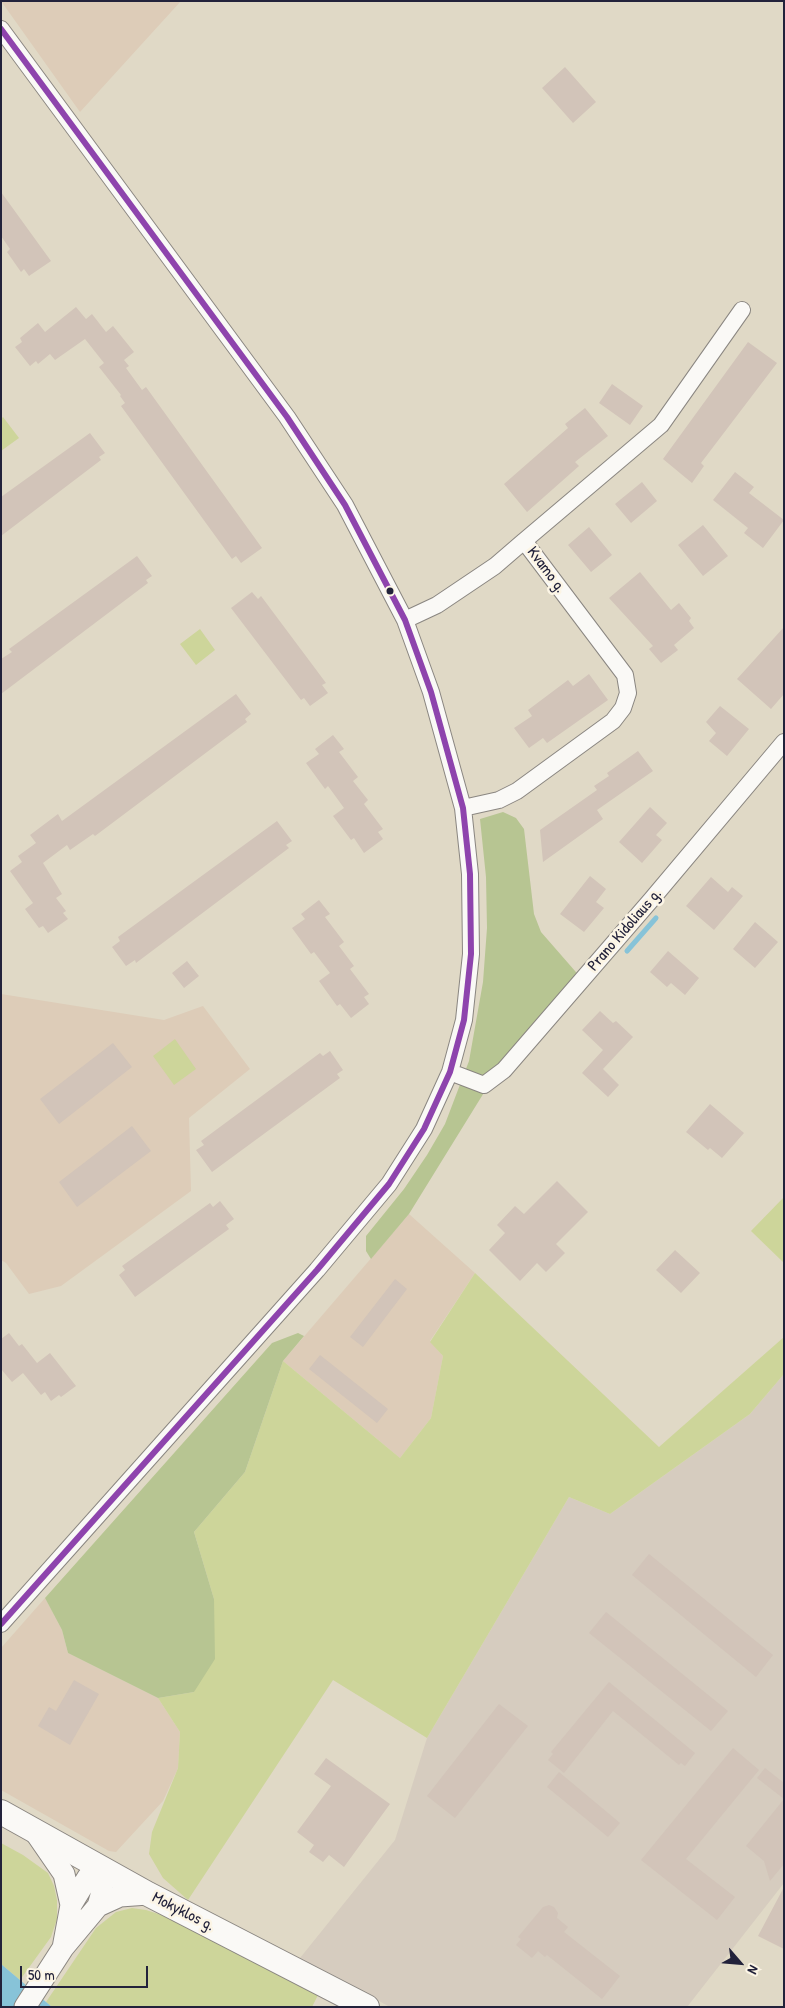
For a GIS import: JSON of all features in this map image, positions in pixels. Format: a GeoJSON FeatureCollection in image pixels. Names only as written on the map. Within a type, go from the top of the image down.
{"type":"FeatureCollection","features":[{"type":"Feature","properties":{"kind":"main road","name":"Mokyklos g."},"geometry":{"type":"LineString","coordinates":[[1,1812],[148,1894],[367,2007]]}},
{"type":"Feature","properties":{"kind":"street"},"geometry":{"type":"LineString","coordinates":[[1,29],[287,417],[345,505],[405,620],[431,692],[463,808],[470,874],[471,954],[464,1020],[450,1072],[439,1100],[408,1156],[355,1226],[1,1624]]}},
{"type":"Feature","properties":{"kind":"street","name":"Kvamo g."},"geometry":{"type":"LineString","coordinates":[[463,808],[500,800],[517,791],[613,721],[623,708],[628,693],[624,675],[524,541],[660,425],[742,310]]}},
{"type":"Feature","properties":{"kind":"street"},"geometry":{"type":"LineString","coordinates":[[405,620],[437,605],[495,566],[524,541]]}},
{"type":"Feature","properties":{"kind":"street","name":"Prano Kidoliaus g."},"geometry":{"type":"LineString","coordinates":[[450,1072],[484,1085],[504,1070],[784,742]]}},
{"type":"Feature","properties":{"kind":"street"},"geometry":{"type":"LineString","coordinates":[[33,1829],[64,1874],[71,1905]]}},
{"type":"Feature","properties":{"kind":"street"},"geometry":{"type":"LineString","coordinates":[[59,1954],[71,1905],[88,1877],[102,1868]]}},
{"type":"Feature","properties":{"kind":"street"},"geometry":{"type":"LineString","coordinates":[[25,2007],[59,1954],[98,1906],[102,1892],[102,1868]]}},
{"type":"Feature","properties":{"kind":"street"},"geometry":{"type":"LineString","coordinates":[[98,1906],[120,1896],[148,1894]]}},
{"type":"Feature","properties":{"kind":"shaded area"},"geometry":{"type":"Polygon","coordinates":[[[1,1],[181,1],[80,112],[1,1]]]}},
{"type":"Feature","properties":{"kind":"shaded area"},"geometry":{"type":"Polygon","coordinates":[[[1,994],[164,1020],[203,1006],[250,1069],[189,1118],[191,1191],[61,1286],[29,1294],[6,1263],[1,1260],[1,994]]]}},
{"type":"Feature","properties":{"kind":"shaded area"},"geometry":{"type":"Polygon","coordinates":[[[409,1214],[475,1273],[430,1341],[443,1356],[431,1418],[400,1458],[283,1361],[409,1214]]]}},
{"type":"Feature","properties":{"kind":"shaded area"},"geometry":{"type":"Polygon","coordinates":[[[784,1374],[784,1883],[687,2007],[390,2007],[300,1958],[395,1840],[427,1738],[569,1497],[610,1514],[750,1414],[784,1374]]]}},
{"type":"Feature","properties":{"kind":"shaded area"},"geometry":{"type":"Polygon","coordinates":[[[45,1598],[62,1630],[68,1653],[158,1698],[180,1732],[178,1768],[163,1801],[116,1852],[109,1851],[1,1790],[1,1648],[45,1598]]]}},
{"type":"Feature","properties":{"kind":"green space"},"geometry":{"type":"Polygon","coordinates":[[[3,417],[19,438],[1,451],[1,419],[3,417]]]}},
{"type":"Feature","properties":{"kind":"green space"},"geometry":{"type":"Polygon","coordinates":[[[200,629],[215,650],[196,665],[180,644],[200,629]]]}},
{"type":"Feature","properties":{"kind":"green space"},"geometry":{"type":"Polygon","coordinates":[[[503,812],[516,818],[524,829],[534,914],[541,932],[582,979],[485,1091],[409,1214],[371,1259],[366,1251],[366,1236],[404,1189],[427,1155],[445,1124],[469,1061],[483,982],[487,928],[486,877],[480,819],[503,812]]]}},
{"type":"Feature","properties":{"kind":"green space"},"geometry":{"type":"Polygon","coordinates":[[[175,1039],[196,1069],[174,1085],[153,1056],[175,1039]]]}},
{"type":"Feature","properties":{"kind":"green space"},"geometry":{"type":"Polygon","coordinates":[[[784,1197],[784,1263],[751,1231],[784,1197]]]}},
{"type":"Feature","properties":{"kind":"green space"},"geometry":{"type":"Polygon","coordinates":[[[475,1273],[659,1447],[784,1337],[784,1374],[750,1414],[610,1514],[569,1497],[427,1738],[333,1680],[188,1900],[163,1878],[149,1854],[152,1832],[178,1768],[180,1732],[158,1698],[194,1692],[214,1599],[194,1532],[245,1472],[283,1361],[400,1458],[431,1418],[443,1356],[430,1342],[475,1273]]]}},
{"type":"Feature","properties":{"kind":"green space"},"geometry":{"type":"Polygon","coordinates":[[[298,1333],[304,1336],[283,1361],[245,1472],[194,1532],[214,1599],[215,1659],[194,1692],[158,1698],[68,1653],[62,1630],[45,1598],[272,1343],[298,1333]]]}},
{"type":"Feature","properties":{"kind":"green space"},"geometry":{"type":"Polygon","coordinates":[[[1,1843],[23,1855],[48,1873],[54,1886],[57,1900],[57,1919],[51,1937],[20,1980],[1,1964],[1,1843]]]}},
{"type":"Feature","properties":{"kind":"green space"},"geometry":{"type":"Polygon","coordinates":[[[132,1908],[146,1910],[177,1920],[318,1995],[312,2007],[52,2007],[46,2002],[96,1928],[116,1912],[132,1908]]]}},
{"type":"Feature","properties":{"kind":"water"},"geometry":{"type":"Polygon","coordinates":[[[1,1964],[20,1980],[52,2007],[1,2007],[1,1964]]]}},
{"type":"Feature","properties":{"kind":"building"},"geometry":{"type":"Polygon","coordinates":[[[565,67],[596,102],[573,123],[542,88],[565,67]]]}},
{"type":"Feature","properties":{"kind":"building"},"geometry":{"type":"Polygon","coordinates":[[[1,192],[51,261],[29,276],[24,269],[21,272],[7,252],[10,249],[1,236],[1,192]]]}},
{"type":"Feature","properties":{"kind":"building"},"geometry":{"type":"Polygon","coordinates":[[[76,307],[86,319],[92,314],[106,332],[113,326],[134,352],[124,360],[129,366],[126,368],[142,390],[146,387],[262,548],[241,563],[236,556],[232,559],[121,406],[125,403],[121,395],[99,367],[104,363],[85,339],[55,360],[50,354],[38,364],[36,361],[30,366],[15,347],[22,342],[20,338],[38,323],[45,332],[76,307]]]}},
{"type":"Feature","properties":{"kind":"building"},"geometry":{"type":"Polygon","coordinates":[[[748,342],[777,363],[701,463],[704,466],[692,483],[663,459],[748,342]]]}},
{"type":"Feature","properties":{"kind":"building"},"geometry":{"type":"Polygon","coordinates":[[[612,384],[643,406],[630,425],[599,403],[612,384]]]}},
{"type":"Feature","properties":{"kind":"building"},"geometry":{"type":"Polygon","coordinates":[[[585,408],[608,436],[575,462],[579,466],[527,512],[504,484],[568,428],[565,424],[585,408]]]}},
{"type":"Feature","properties":{"kind":"building"},"geometry":{"type":"Polygon","coordinates":[[[90,433],[105,453],[99,457],[101,460],[1,536],[1,497],[90,433]]]}},
{"type":"Feature","properties":{"kind":"building"},"geometry":{"type":"Polygon","coordinates":[[[735,472],[754,487],[749,493],[784,520],[763,548],[744,533],[748,528],[713,500],[735,472]]]}},
{"type":"Feature","properties":{"kind":"building"},"geometry":{"type":"Polygon","coordinates":[[[642,482],[657,501],[631,523],[615,504],[642,482]]]}},
{"type":"Feature","properties":{"kind":"building"},"geometry":{"type":"Polygon","coordinates":[[[703,525],[728,556],[703,576],[678,545],[703,525]]]}},
{"type":"Feature","properties":{"kind":"building"},"geometry":{"type":"Polygon","coordinates":[[[589,527],[612,555],[591,572],[568,545],[589,527]]]}},
{"type":"Feature","properties":{"kind":"building"},"geometry":{"type":"Polygon","coordinates":[[[137,556],[152,576],[146,580],[148,583],[1,694],[1,659],[12,652],[9,649],[137,556]]]}},
{"type":"Feature","properties":{"kind":"building"},"geometry":{"type":"Polygon","coordinates":[[[640,572],[671,610],[679,603],[691,618],[689,621],[694,628],[674,645],[678,650],[661,663],[649,649],[653,646],[609,598],[640,572]]]}},
{"type":"Feature","properties":{"kind":"building"},"geometry":{"type":"Polygon","coordinates":[[[252,592],[258,599],[261,596],[326,683],[322,685],[328,693],[310,706],[304,698],[301,700],[231,608],[252,592]]]}},
{"type":"Feature","properties":{"kind":"building"},"geometry":{"type":"Polygon","coordinates":[[[784,627],[784,694],[771,709],[737,679],[784,627]]]}},
{"type":"Feature","properties":{"kind":"building"},"geometry":{"type":"Polygon","coordinates":[[[589,674],[608,700],[547,743],[543,738],[529,748],[514,728],[532,716],[528,710],[568,680],[573,686],[589,674]]]}},
{"type":"Feature","properties":{"kind":"building"},"geometry":{"type":"Polygon","coordinates":[[[236,694],[251,714],[245,719],[247,722],[95,836],[93,834],[70,850],[67,845],[43,863],[62,894],[56,898],[66,911],[63,913],[68,919],[48,933],[43,926],[39,928],[25,909],[33,903],[10,871],[22,862],[18,856],[36,843],[30,835],[58,814],[62,821],[236,694]]]}},
{"type":"Feature","properties":{"kind":"building"},"geometry":{"type":"Polygon","coordinates":[[[720,706],[749,729],[727,756],[709,741],[716,733],[706,722],[720,706]]]}},
{"type":"Feature","properties":{"kind":"building"},"geometry":{"type":"Polygon","coordinates":[[[333,735],[344,749],[339,752],[358,777],[353,781],[368,800],[364,804],[383,829],[378,832],[383,839],[364,853],[354,838],[351,840],[333,816],[344,808],[328,786],[325,789],[306,763],[319,754],[315,749],[333,735]]]}},
{"type":"Feature","properties":{"kind":"building"},"geometry":{"type":"Polygon","coordinates":[[[638,751],[653,771],[597,810],[603,819],[543,862],[540,830],[597,790],[594,786],[609,776],[607,773],[638,751]]]}},
{"type":"Feature","properties":{"kind":"building"},"geometry":{"type":"Polygon","coordinates":[[[650,807],[667,823],[656,835],[662,840],[642,863],[619,842],[650,807]]]}},
{"type":"Feature","properties":{"kind":"building"},"geometry":{"type":"Polygon","coordinates":[[[277,821],[292,841],[286,845],[289,848],[136,963],[135,960],[126,966],[112,947],[120,941],[118,937],[277,821]]]}},
{"type":"Feature","properties":{"kind":"building"},"geometry":{"type":"Polygon","coordinates":[[[590,876],[606,889],[596,902],[604,908],[584,932],[560,914],[590,876]]]}},
{"type":"Feature","properties":{"kind":"building"},"geometry":{"type":"Polygon","coordinates":[[[711,877],[728,892],[732,887],[743,896],[714,930],[686,906],[711,877]]]}},
{"type":"Feature","properties":{"kind":"building"},"geometry":{"type":"Polygon","coordinates":[[[319,900],[330,914],[325,917],[344,942],[339,946],[354,966],[350,969],[369,994],[364,997],[369,1004],[351,1018],[340,1004],[337,1006],[319,981],[330,973],[314,952],[311,954],[292,928],[305,919],[301,914],[319,900]]]}},
{"type":"Feature","properties":{"kind":"building"},"geometry":{"type":"Polygon","coordinates":[[[755,922],[778,942],[755,968],[733,949],[755,922]]]}},
{"type":"Feature","properties":{"kind":"building"},"geometry":{"type":"Polygon","coordinates":[[[668,951],[699,978],[685,995],[671,983],[667,987],[650,972],[668,951]]]}},
{"type":"Feature","properties":{"kind":"building"},"geometry":{"type":"Polygon","coordinates":[[[187,961],[199,976],[184,988],[172,973],[187,961]]]}},
{"type":"Feature","properties":{"kind":"building"},"geometry":{"type":"Polygon","coordinates":[[[600,1011],[613,1023],[616,1021],[633,1037],[603,1069],[619,1085],[608,1097],[582,1073],[603,1050],[582,1030],[600,1011]]]}},
{"type":"Feature","properties":{"kind":"building"},"geometry":{"type":"Polygon","coordinates":[[[113,1043],[132,1067],[59,1124],[40,1099],[113,1043]]]}},
{"type":"Feature","properties":{"kind":"building"},"geometry":{"type":"Polygon","coordinates":[[[330,1051],[343,1070],[337,1074],[340,1078],[212,1172],[196,1150],[204,1145],[201,1141],[320,1053],[323,1056],[330,1051]]]}},
{"type":"Feature","properties":{"kind":"building"},"geometry":{"type":"Polygon","coordinates":[[[710,1104],[744,1133],[722,1158],[710,1148],[708,1150],[686,1132],[710,1104]]]}},
{"type":"Feature","properties":{"kind":"building"},"geometry":{"type":"Polygon","coordinates":[[[132,1126],[151,1151],[77,1207],[59,1182],[132,1126]]]}},
{"type":"Feature","properties":{"kind":"building"},"geometry":{"type":"Polygon","coordinates":[[[557,1181],[588,1212],[556,1244],[565,1253],[546,1272],[537,1263],[520,1281],[489,1250],[505,1233],[497,1225],[515,1206],[524,1214],[557,1181]]]}},
{"type":"Feature","properties":{"kind":"building"},"geometry":{"type":"Polygon","coordinates":[[[220,1201],[234,1219],[226,1225],[229,1229],[135,1297],[119,1275],[125,1270],[122,1266],[210,1203],[213,1207],[220,1201]]]}},
{"type":"Feature","properties":{"kind":"building"},"geometry":{"type":"Polygon","coordinates":[[[675,1250],[700,1273],[681,1293],[656,1270],[675,1250]]]}},
{"type":"Feature","properties":{"kind":"building"},"geometry":{"type":"Polygon","coordinates":[[[395,1279],[407,1289],[363,1347],[350,1337],[395,1279]]]}},
{"type":"Feature","properties":{"kind":"building"},"geometry":{"type":"Polygon","coordinates":[[[9,1333],[19,1346],[22,1344],[37,1363],[50,1353],[76,1386],[61,1397],[59,1395],[51,1401],[45,1392],[41,1395],[23,1373],[12,1382],[1,1369],[1,1339],[9,1333]]]}},
{"type":"Feature","properties":{"kind":"building"},"geometry":{"type":"Polygon","coordinates":[[[320,1355],[388,1409],[377,1423],[309,1369],[320,1355]]]}},
{"type":"Feature","properties":{"kind":"building"},"geometry":{"type":"Polygon","coordinates":[[[649,1554],[773,1655],[756,1677],[632,1575],[649,1554]]]}},
{"type":"Feature","properties":{"kind":"building"},"geometry":{"type":"Polygon","coordinates":[[[606,1612],[728,1711],[711,1731],[589,1633],[606,1612]]]}},
{"type":"Feature","properties":{"kind":"building"},"geometry":{"type":"Polygon","coordinates":[[[74,1680],[99,1694],[70,1745],[38,1726],[49,1707],[56,1711],[74,1680]]]}},
{"type":"Feature","properties":{"kind":"building"},"geometry":{"type":"Polygon","coordinates":[[[609,1682],[695,1753],[685,1766],[681,1763],[679,1765],[613,1711],[564,1773],[548,1760],[553,1754],[551,1752],[609,1682]]]}},
{"type":"Feature","properties":{"kind":"building"},"geometry":{"type":"Polygon","coordinates":[[[499,1704],[528,1726],[455,1818],[427,1796],[499,1704]]]}},
{"type":"Feature","properties":{"kind":"building"},"geometry":{"type":"Polygon","coordinates":[[[733,1748],[759,1770],[686,1859],[735,1897],[717,1920],[641,1860],[733,1748]]]}},
{"type":"Feature","properties":{"kind":"building"},"geometry":{"type":"Polygon","coordinates":[[[326,1758],[390,1804],[344,1867],[329,1855],[323,1862],[309,1852],[314,1845],[297,1832],[331,1786],[314,1774],[326,1758]]]}},
{"type":"Feature","properties":{"kind":"building"},"geometry":{"type":"Polygon","coordinates":[[[765,1768],[784,1783],[784,1799],[757,1778],[765,1768]]]}},
{"type":"Feature","properties":{"kind":"building"},"geometry":{"type":"Polygon","coordinates":[[[559,1772],[620,1823],[608,1837],[547,1787],[559,1772]]]}},
{"type":"Feature","properties":{"kind":"building"},"geometry":{"type":"Polygon","coordinates":[[[784,1799],[784,1864],[770,1881],[764,1861],[746,1846],[784,1799]]]}},
{"type":"Feature","properties":{"kind":"building"},"geometry":{"type":"Polygon","coordinates":[[[784,1887],[784,1949],[758,1936],[784,1887]]]}},
{"type":"Feature","properties":{"kind":"building"},"geometry":{"type":"Polygon","coordinates":[[[549,1905],[554,1907],[558,1913],[557,1918],[568,1927],[564,1932],[620,1976],[602,1999],[547,1955],[545,1957],[538,1951],[532,1958],[516,1945],[521,1939],[518,1937],[543,1907],[549,1905]]]}},
{"type":"Feature","properties":{"kind":"waterway"},"geometry":{"type":"LineString","coordinates":[[627,951],[656,918]]}},
{"type":"Feature","properties":{"kind":"transit line"},"geometry":{"type":"LineString","coordinates":[[1,29],[287,417],[345,505],[405,620],[431,692],[463,808],[470,874],[471,954],[464,1020],[450,1072],[424,1129],[389,1184],[317,1270],[1,1624]]}}]}
